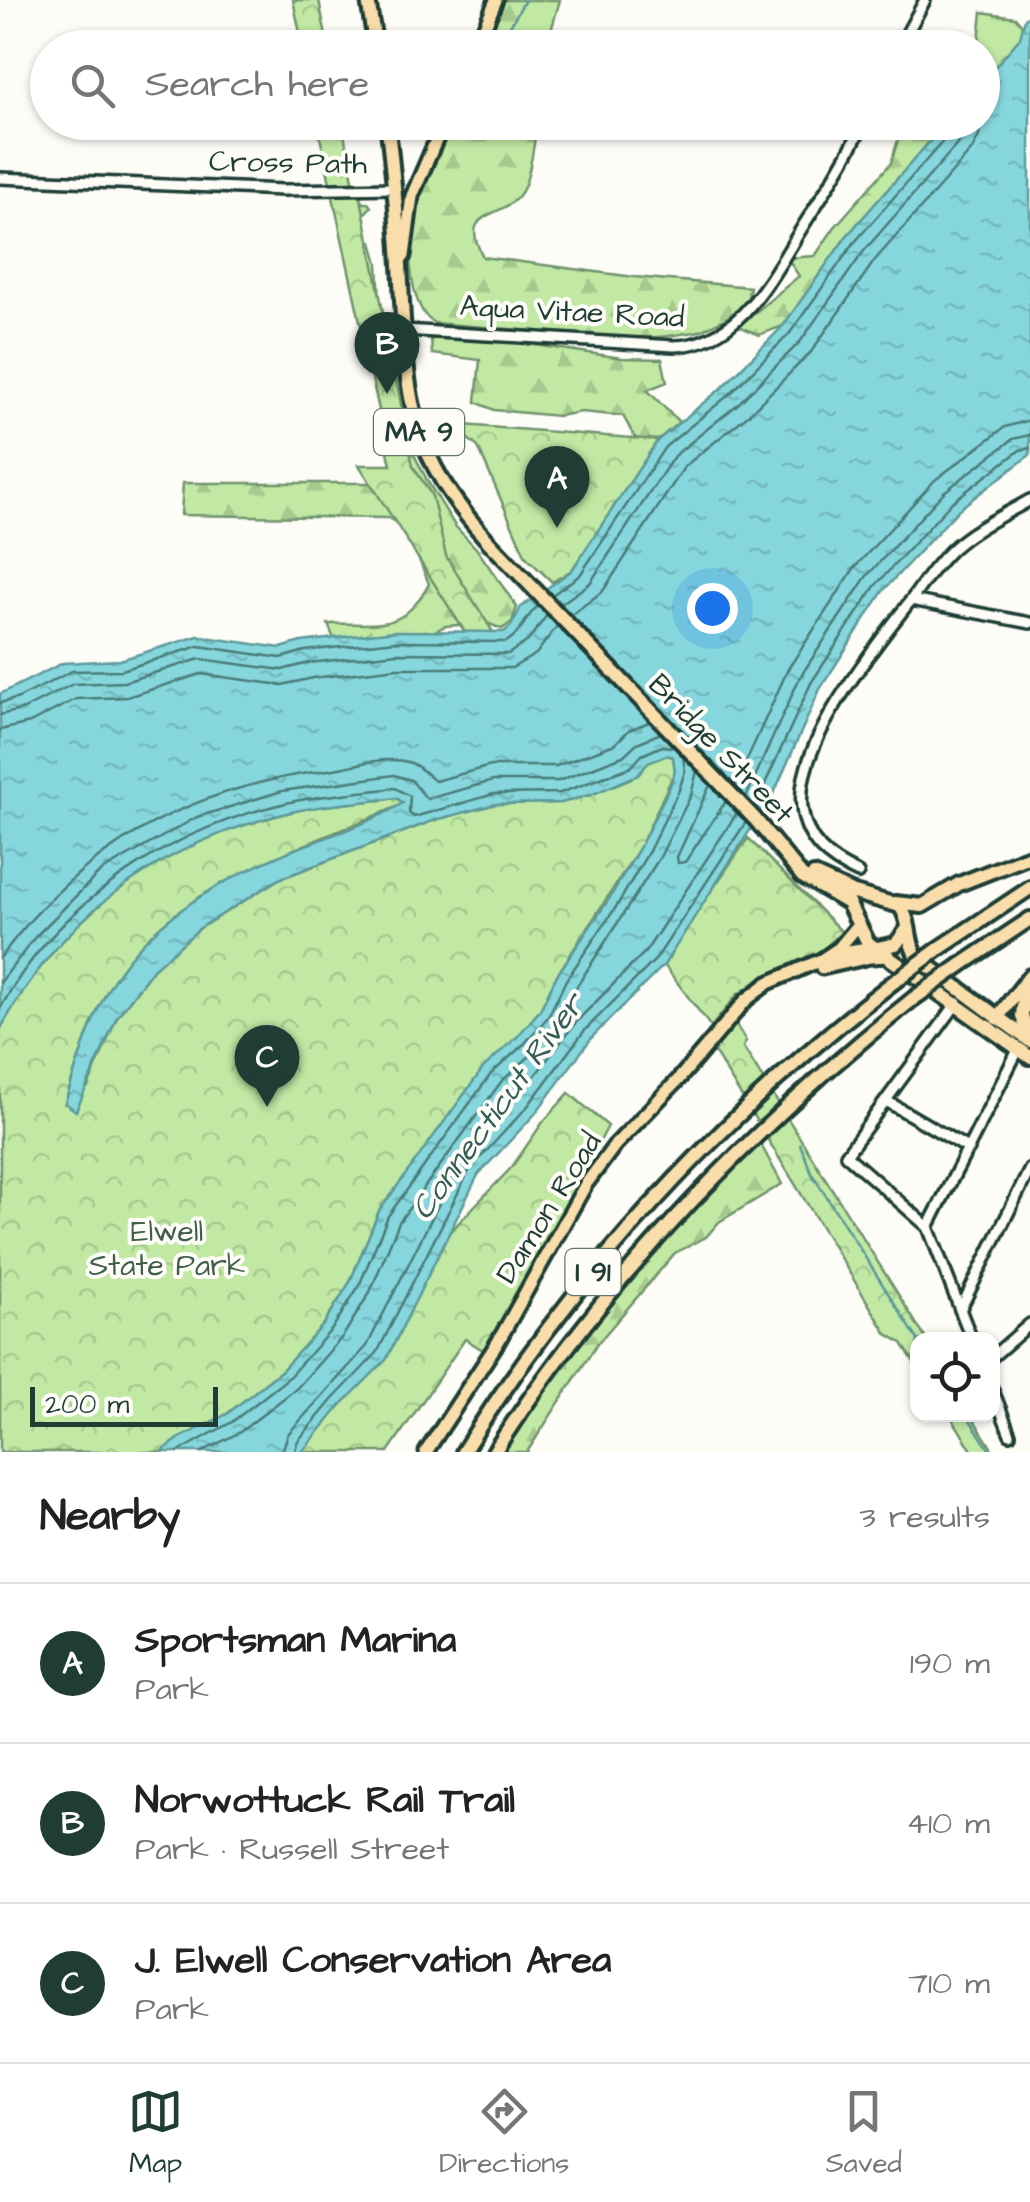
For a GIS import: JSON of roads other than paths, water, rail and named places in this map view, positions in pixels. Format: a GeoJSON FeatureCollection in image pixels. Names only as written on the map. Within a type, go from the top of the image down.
{"type":"FeatureCollection","features":[{"type":"Feature","properties":{"kind":"highway"},"geometry":{"type":"LineString","coordinates":[[368,0],[375,30]]}},
{"type":"Feature","properties":{"kind":"highway"},"geometry":{"type":"LineString","coordinates":[[377,0],[378,30]]}},
{"type":"Feature","properties":{"kind":"highway","name":"MA 9"},"geometry":{"type":"LineString","coordinates":[[389,140],[403,330]]}},
{"type":"Feature","properties":{"kind":"highway","name":"Bridge Street"},"geometry":{"type":"LineString","coordinates":[[403,330],[407,386],[424,444],[453,499],[501,556],[809,882],[848,903],[859,924]]}},
{"type":"Feature","properties":{"kind":"highway"},"geometry":{"type":"LineString","coordinates":[[1027,1046],[880,950],[861,934],[859,924],[863,913],[879,900],[922,906],[959,884],[1030,856]]}},
{"type":"Feature","properties":{"kind":"highway","name":"Bridge Street"},"geometry":{"type":"LineString","coordinates":[[790,858],[826,882],[879,900]]}},
{"type":"Feature","properties":{"kind":"highway","name":"I 91"},"geometry":{"type":"LineString","coordinates":[[463,1452],[532,1350],[595,1270],[679,1174],[743,1110],[891,984],[1030,888]]}},
{"type":"Feature","properties":{"kind":"highway"},"geometry":{"type":"LineString","coordinates":[[895,903],[904,912],[913,952],[918,958],[1001,1017],[1027,1046]]}},
{"type":"Feature","properties":{"kind":"highway","name":"I 91"},"geometry":{"type":"LineString","coordinates":[[494,1452],[560,1356],[620,1280],[669,1224],[790,1101],[914,1000],[1030,919]]}},
{"type":"Feature","properties":{"kind":"highway"},"geometry":{"type":"LineString","coordinates":[[880,950],[896,944],[908,928]]}},
{"type":"Feature","properties":{"kind":"highway"},"geometry":{"type":"LineString","coordinates":[[976,1016],[990,1020],[1001,1017],[1030,977]]}},
{"type":"Feature","properties":{"kind":"highway"},"geometry":{"type":"LineString","coordinates":[[1027,1046],[1022,1009],[1030,977]]}},
{"type":"Feature","properties":{"kind":"main road"},"geometry":{"type":"LineString","coordinates":[[484,30],[496,0]]}},
{"type":"Feature","properties":{"kind":"main road"},"geometry":{"type":"LineString","coordinates":[[401,285],[408,210],[437,140]]}},
{"type":"Feature","properties":{"kind":"main road","name":"Damon Road"},"geometry":{"type":"LineString","coordinates":[[788,976],[839,948],[859,924]]}},
{"type":"Feature","properties":{"kind":"main road","name":"Damon Road"},"geometry":{"type":"LineString","coordinates":[[822,968],[849,951],[880,950]]}},
{"type":"Feature","properties":{"kind":"main road","name":"Damon Road"},"geometry":{"type":"LineString","coordinates":[[426,1452],[498,1342],[586,1184],[615,1145],[746,1000],[768,983],[870,957],[880,950]]}},
{"type":"Feature","properties":{"kind":"street"},"geometry":{"type":"LineString","coordinates":[[908,30],[925,0]]}},
{"type":"Feature","properties":{"kind":"street","name":"Aqua Vitae Road"},"geometry":{"type":"LineString","coordinates":[[403,330],[674,346],[703,340],[764,291],[854,140]]}},
{"type":"Feature","properties":{"kind":"street","name":"Cross Path"},"geometry":{"type":"LineString","coordinates":[[0,178],[283,190],[395,188]]}},
{"type":"Feature","properties":{"kind":"street"},"geometry":{"type":"LineString","coordinates":[[858,874],[836,863],[813,840],[802,814],[804,777],[815,745],[882,636],[936,566],[962,540],[1030,500]]}},
{"type":"Feature","properties":{"kind":"street"},"geometry":{"type":"LineString","coordinates":[[911,600],[1030,623]]}},
{"type":"Feature","properties":{"kind":"street"},"geometry":{"type":"LineString","coordinates":[[958,1003],[846,1155],[928,1226],[969,1332]]}},
{"type":"Feature","properties":{"kind":"street"},"geometry":{"type":"LineString","coordinates":[[928,1226],[1027,1046]]}},
{"type":"Feature","properties":{"kind":"street"},"geometry":{"type":"LineString","coordinates":[[888,1102],[969,1149]]}},
{"type":"Feature","properties":{"kind":"street"},"geometry":{"type":"LineString","coordinates":[[960,1310],[1030,1169]]}},
{"type":"Feature","properties":{"kind":"street"},"geometry":{"type":"LineString","coordinates":[[1000,1350],[1030,1324]]}},
{"type":"Feature","properties":{"kind":"street"},"geometry":{"type":"LineString","coordinates":[[1000,1408],[1010,1434]]}},
{"type":"Feature","properties":{"kind":"water","name":"Connecticut River"},"geometry":{"type":"Polygon","coordinates":[[[1030,14],[1030,455],[959,509],[883,591],[820,689],[775,791],[664,965],[593,1036],[535,1114],[478,1175],[386,1360],[302,1452],[161,1452],[227,1414],[282,1370],[324,1324],[350,1282],[379,1211],[484,1067],[540,1010],[557,975],[609,899],[670,786],[675,771],[673,757],[667,755],[648,762],[638,775],[593,794],[561,803],[496,804],[435,820],[279,879],[200,928],[154,968],[117,1017],[76,1111],[65,1103],[95,1015],[124,965],[161,926],[228,880],[403,803],[397,798],[283,814],[237,827],[154,866],[118,890],[53,952],[0,1030],[0,694],[63,663],[120,660],[198,636],[281,648],[395,631],[504,632],[521,607],[572,570],[658,440],[723,387],[783,326],[846,237],[931,140],[1000,140],[1000,61],[1020,38],[1025,18],[1030,14]]]}},
{"type":"Feature","properties":{"kind":"waterway"},"geometry":{"type":"LineString","coordinates":[[508,30],[525,0]]}},
{"type":"Feature","properties":{"kind":"waterway"},"geometry":{"type":"LineString","coordinates":[[800,1144],[812,1174],[913,1332]]}},
{"type":"Feature","properties":{"kind":"waterway"},"geometry":{"type":"LineString","coordinates":[[971,1422],[991,1452]]}},
{"type":"Feature","properties":{"kind":"place","name":"Norwottuck Rail Trail"},"geometry":{"type":"Point","coordinates":[387,394]}},
{"type":"Feature","properties":{"kind":"place","name":"Sportsman Marina"},"geometry":{"type":"Point","coordinates":[557,528]}},
{"type":"Feature","properties":{"kind":"place","name":"J. Elwell Conservation Area"},"geometry":{"type":"Point","coordinates":[267,1107]}},
{"type":"Feature","properties":{"kind":"park label","name":"Elwell State Park"},"geometry":{"type":"Point","coordinates":[167,1249]}}]}
